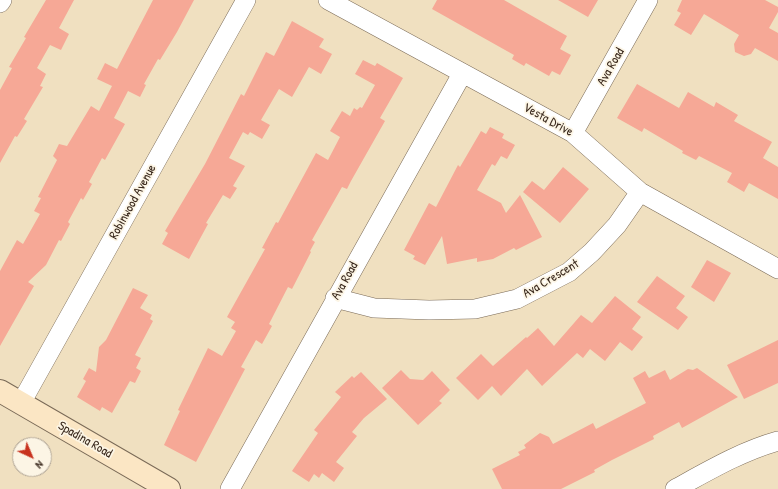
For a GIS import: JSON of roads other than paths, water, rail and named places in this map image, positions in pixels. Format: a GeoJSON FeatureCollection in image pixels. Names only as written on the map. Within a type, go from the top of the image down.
{"type":"FeatureCollection","features":[{"type":"Feature","properties":{"kind":"street","name":"Robinwood Avenue"},"geometry":{"type":"LineString","coordinates":[[21,403],[246,0]]}},
{"type":"Feature","properties":{"kind":"street","name":"Vesta Drive"},"geometry":{"type":"LineString","coordinates":[[328,0],[573,133],[640,192],[778,269]]}},
{"type":"Feature","properties":{"kind":"street","name":"Ava Road"},"geometry":{"type":"LineString","coordinates":[[573,133],[648,0]]}},
{"type":"Feature","properties":{"kind":"street","name":"Ava Road"},"geometry":{"type":"LineString","coordinates":[[230,489],[335,298],[462,74]]}},
{"type":"Feature","properties":{"kind":"street","name":"Ava Crescent"},"geometry":{"type":"LineString","coordinates":[[335,298],[374,308],[429,310],[475,309],[518,299],[569,272],[592,252],[617,225],[640,192]]}},
{"type":"Feature","properties":{"kind":"street","name":"Spadina Road"},"geometry":{"type":"LineString","coordinates":[[0,392],[169,489]]}},
{"type":"Feature","properties":{"kind":"street"},"geometry":{"type":"LineString","coordinates":[[675,489],[699,484],[728,460],[763,445],[778,441]]}}]}
